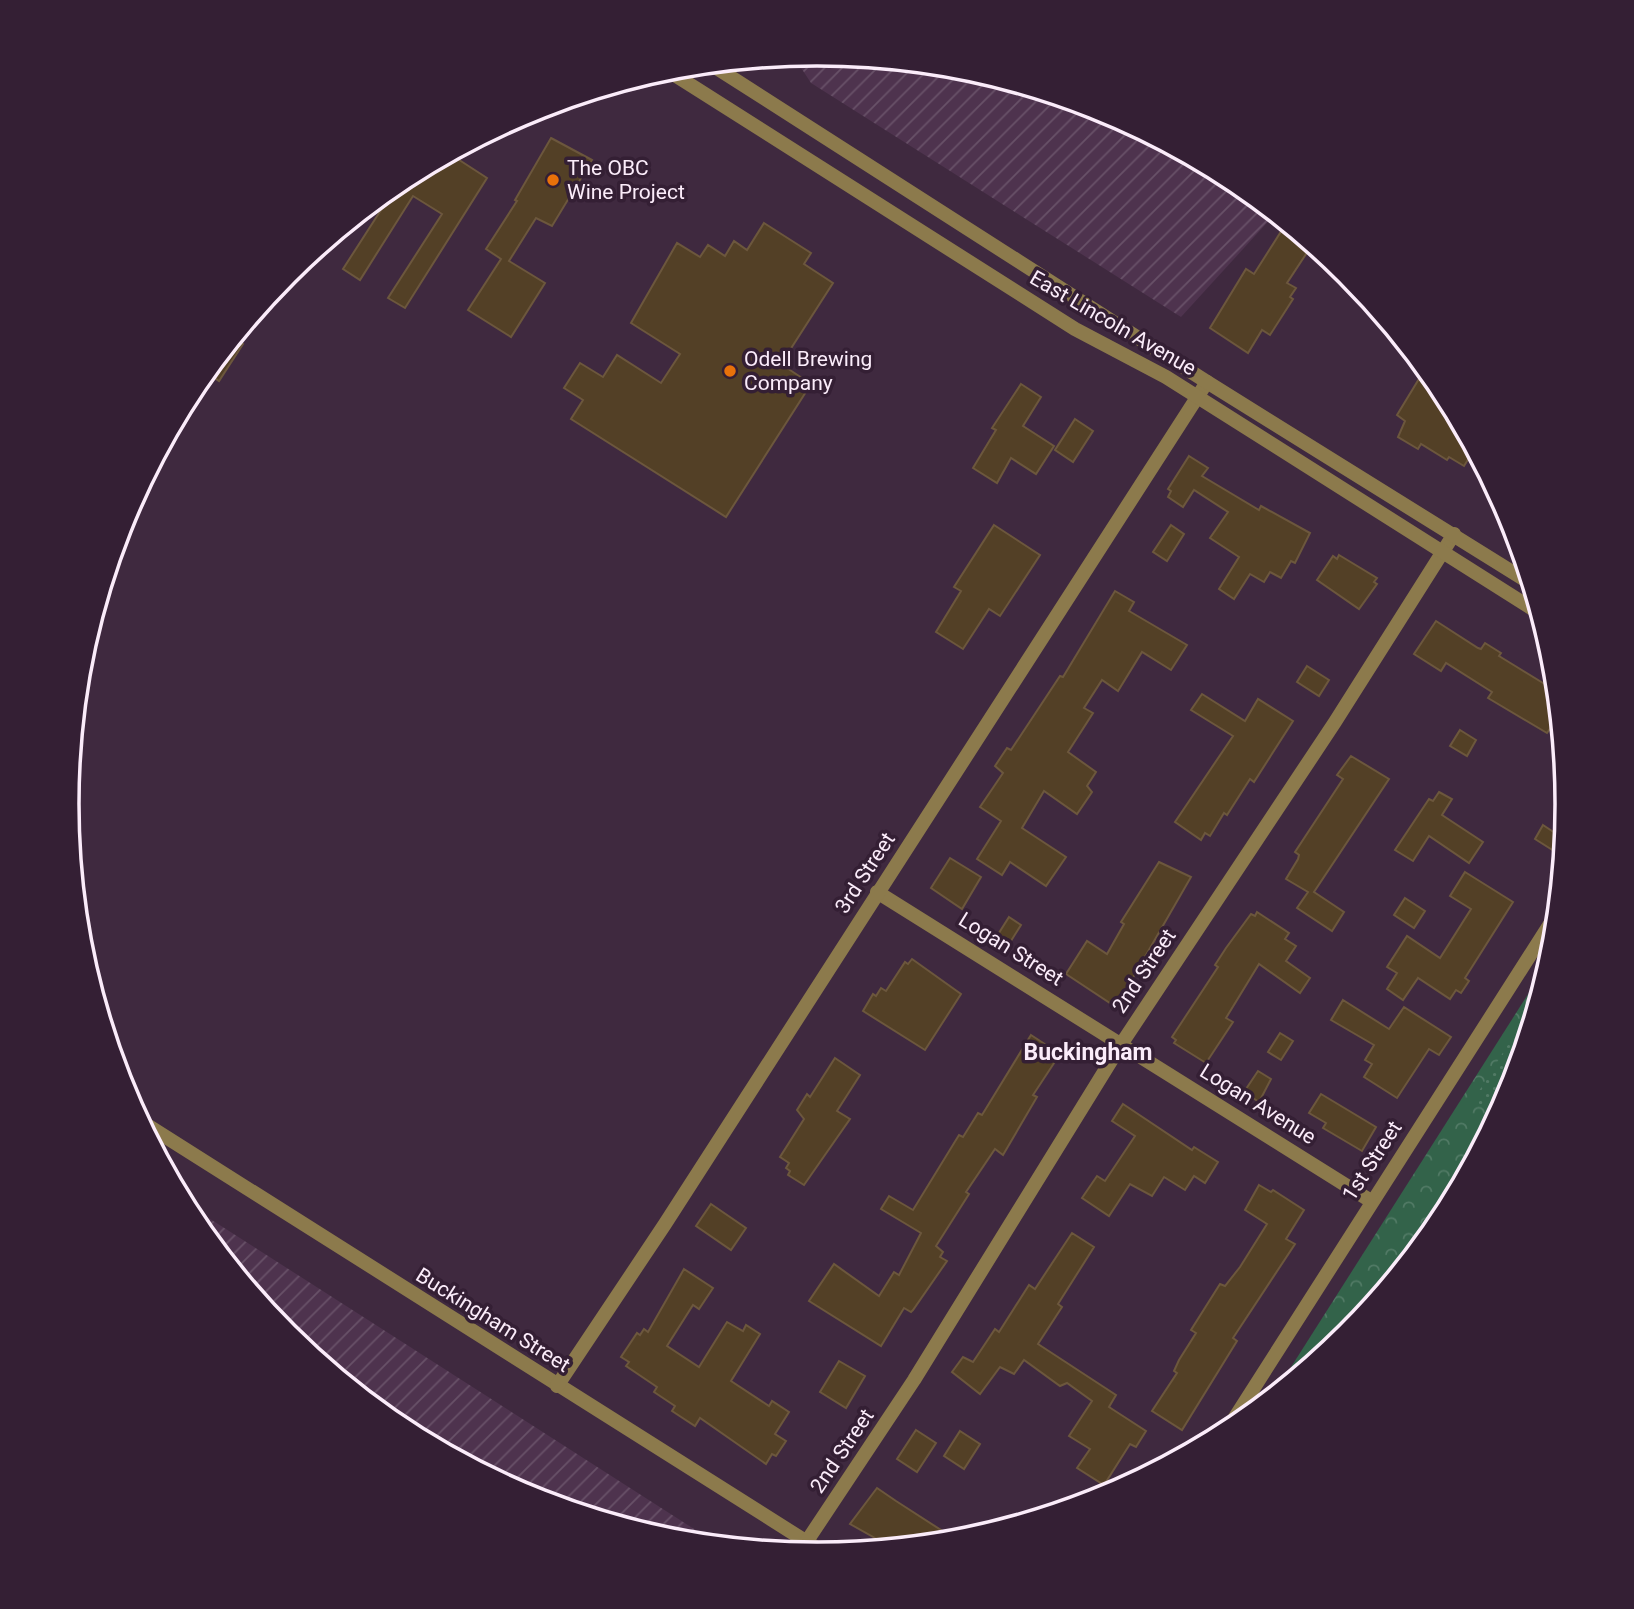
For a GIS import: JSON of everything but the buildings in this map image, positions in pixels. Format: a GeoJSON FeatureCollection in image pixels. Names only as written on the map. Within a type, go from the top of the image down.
{"type":"FeatureCollection","features":[{"type":"Feature","properties":{"kind":"street","name":"East Lincoln Avenue"},"geometry":{"type":"LineString","coordinates":[[724,73],[1207,382],[1519,576]]}},
{"type":"Feature","properties":{"kind":"street","name":"East Lincoln Avenue"},"geometry":{"type":"LineString","coordinates":[[682,80],[1075,329],[1197,396],[1528,606]]}},
{"type":"Feature","properties":{"kind":"street","name":"3rd Street"},"geometry":{"type":"LineString","coordinates":[[557,1386],[665,1224],[1207,382]]}},
{"type":"Feature","properties":{"kind":"street","name":"2nd Street"},"geometry":{"type":"LineString","coordinates":[[807,1541],[914,1380],[1122,1043],[1335,722],[1454,534]]}},
{"type":"Feature","properties":{"kind":"street","name":"Logan Street"},"geometry":{"type":"LineString","coordinates":[[877,892],[1122,1043]]}},
{"type":"Feature","properties":{"kind":"street","name":"1st Street"},"geometry":{"type":"LineString","coordinates":[[1241,1408],[1544,932]]}},
{"type":"Feature","properties":{"kind":"street","name":"Logan Avenue"},"geometry":{"type":"LineString","coordinates":[[1122,1043],[1371,1201]]}},
{"type":"Feature","properties":{"kind":"street","name":"Buckingham Street"},"geometry":{"type":"LineString","coordinates":[[154,1128],[557,1386],[807,1541]]}},
{"type":"Feature","properties":{"kind":"shaded area"},"geometry":{"type":"Polygon","coordinates":[[[800,67],[865,68],[913,73],[1008,92],[1099,123],[1143,143],[1186,165],[1269,221],[1181,317],[811,83],[800,67]]]}},
{"type":"Feature","properties":{"kind":"shaded area"},"geometry":{"type":"Polygon","coordinates":[[[202,1214],[699,1532],[626,1517],[535,1486],[448,1444],[407,1418],[330,1359],[295,1326],[262,1291],[202,1214]]]}},
{"type":"Feature","properties":{"kind":"green space"},"geometry":{"type":"Polygon","coordinates":[[[1532,988],[1499,1087],[1479,1131],[1431,1215],[1372,1291],[1339,1326],[1288,1372],[1532,988]]]}},
{"type":"Feature","properties":{"kind":"green space"},"geometry":{"type":"Polygon","coordinates":[[[1522,1022],[1492,1103],[1469,1107],[1522,1022]]]}},
{"type":"Feature","properties":{"kind":"place","name":"The OBC Wine Project"},"geometry":{"type":"Point","coordinates":[553,180]}},
{"type":"Feature","properties":{"kind":"place","name":"Odell Brewing Company"},"geometry":{"type":"Point","coordinates":[730,371]}},
{"type":"Feature","properties":{"kind":"district","name":"Buckingham"},"geometry":{"type":"Point","coordinates":[1088,1052]}}]}
